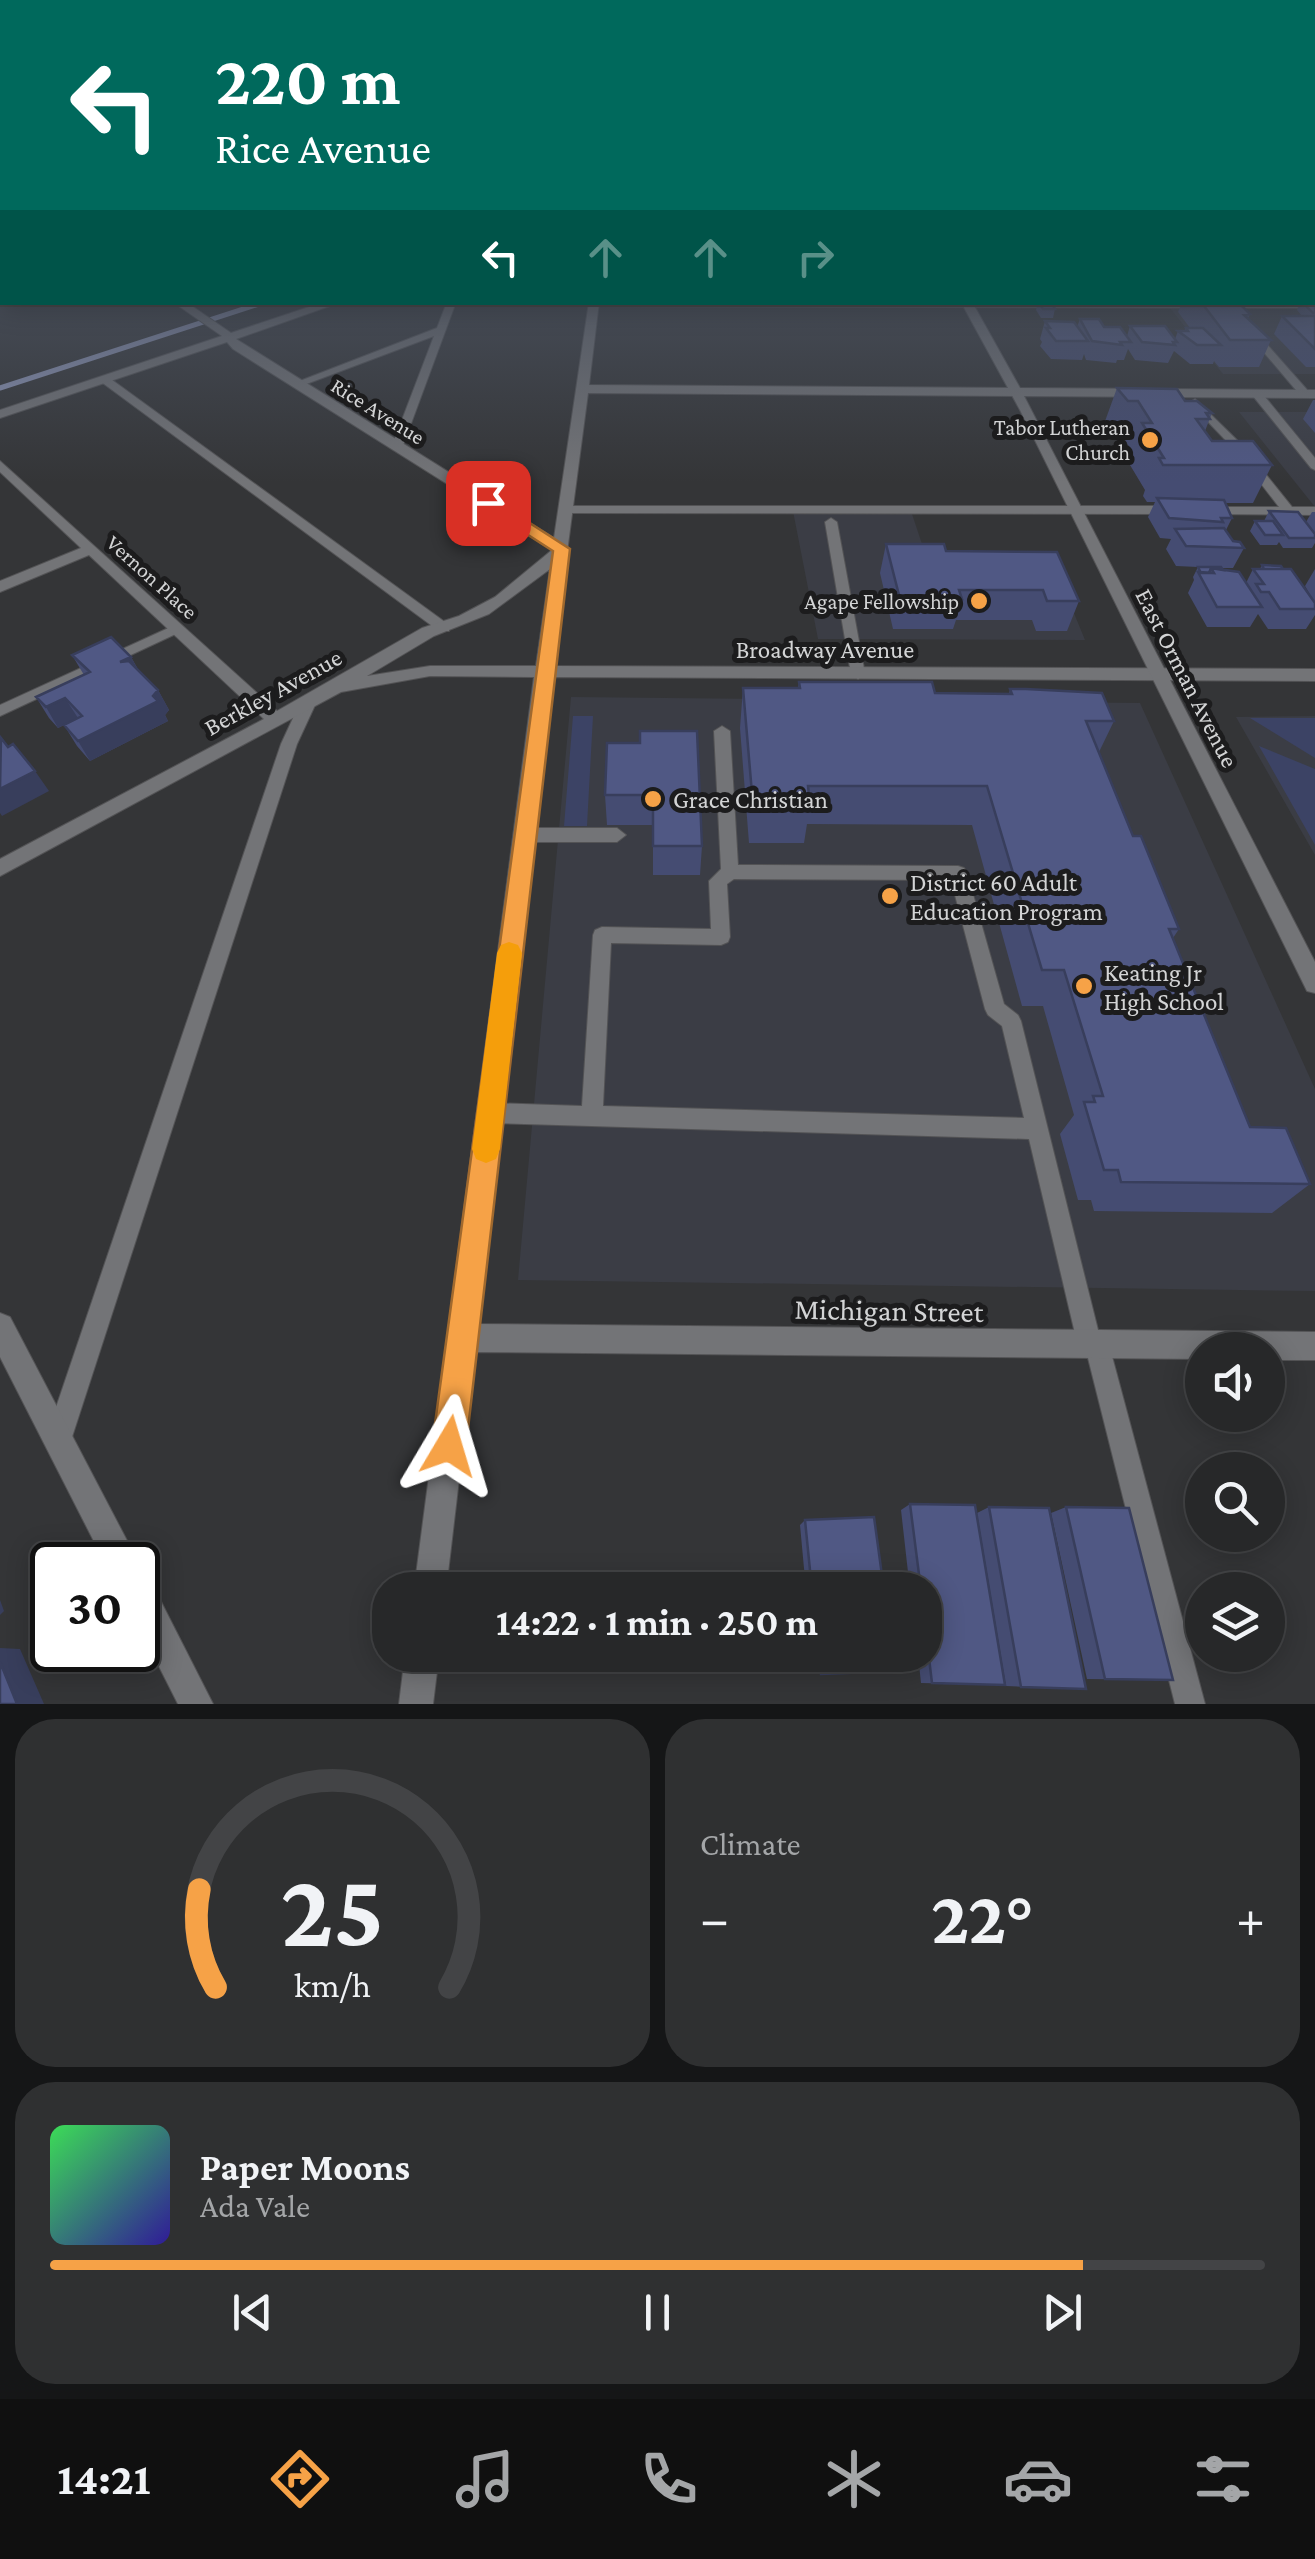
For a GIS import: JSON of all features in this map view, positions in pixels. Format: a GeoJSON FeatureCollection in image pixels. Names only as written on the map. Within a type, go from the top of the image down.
{"type":"FeatureCollection","features":[{"type":"Feature","properties":{"kind":"street","name":"Rice Avenue"},"geometry":{"type":"LineString","coordinates":[[212,324],[297,384],[561,549]]}},
{"type":"Feature","properties":{"kind":"street"},"geometry":{"type":"LineString","coordinates":[[0,414],[271,324]]}},
{"type":"Feature","properties":{"kind":"street"},"geometry":{"type":"LineString","coordinates":[[432,1572],[543,673],[591,324]]}},
{"type":"Feature","properties":{"kind":"street","name":"East Orman Avenue"},"geometry":{"type":"LineString","coordinates":[[978,324],[1016,392],[1315,984]]}},
{"type":"Feature","properties":{"kind":"street"},"geometry":{"type":"LineString","coordinates":[[582,389],[1310,394]]}},
{"type":"Feature","properties":{"kind":"street","name":"Vernon Place"},"geometry":{"type":"LineString","coordinates":[[0,465],[276,720]]}},
{"type":"Feature","properties":{"kind":"street","name":"Berkley Avenue"},"geometry":{"type":"LineString","coordinates":[[0,868],[308,703],[428,632],[444,628],[530,582],[561,549]]}},
{"type":"Feature","properties":{"kind":"street"},"geometry":{"type":"LineString","coordinates":[[0,587],[89,550]]}},
{"type":"Feature","properties":{"kind":"street","name":"Broadway Avenue"},"geometry":{"type":"LineString","coordinates":[[337,687],[430,671],[1315,676]]}},
{"type":"Feature","properties":{"kind":"street"},"geometry":{"type":"LineString","coordinates":[[0,1327],[111,1542]]}},
{"type":"Feature","properties":{"kind":"street","name":"Michigan Street"},"geometry":{"type":"LineString","coordinates":[[463,1338],[1315,1346]]}},
{"type":"Feature","properties":{"kind":"street"},"geometry":{"type":"LineString","coordinates":[[160,1634],[196,1704]]}},
{"type":"Feature","properties":{"kind":"street"},"geometry":{"type":"LineString","coordinates":[[416,1704],[420,1672]]}},
{"type":"Feature","properties":{"kind":"lane"},"geometry":{"type":"LineString","coordinates":[[398,446],[444,324]]}},
{"type":"Feature","properties":{"kind":"lane"},"geometry":{"type":"LineString","coordinates":[[1244,324],[1310,394]]}},
{"type":"Feature","properties":{"kind":"lane"},"geometry":{"type":"LineString","coordinates":[[297,384],[442,330]]}},
{"type":"Feature","properties":{"kind":"lane"},"geometry":{"type":"LineString","coordinates":[[104,379],[444,628]]}},
{"type":"Feature","properties":{"kind":"lane"},"geometry":{"type":"LineString","coordinates":[[1188,393],[1239,448],[1288,511]]}},
{"type":"Feature","properties":{"kind":"lane"},"geometry":{"type":"LineString","coordinates":[[1256,394],[1315,466]]}},
{"type":"Feature","properties":{"kind":"lane"},"geometry":{"type":"LineString","coordinates":[[566,510],[1315,511]]}},
{"type":"Feature","properties":{"kind":"lane"},"geometry":{"type":"LineString","coordinates":[[830,522],[858,674]]}},
{"type":"Feature","properties":{"kind":"lane"},"geometry":{"type":"LineString","coordinates":[[0,711],[175,629]]}},
{"type":"Feature","properties":{"kind":"lane"},"geometry":{"type":"LineString","coordinates":[[58,1440],[289,744],[308,703]]}},
{"type":"Feature","properties":{"kind":"lane"},"geometry":{"type":"LineString","coordinates":[[722,731],[730,872]]}},
{"type":"Feature","properties":{"kind":"lane"},"geometry":{"type":"LineString","coordinates":[[523,835],[617,836]]}},
{"type":"Feature","properties":{"kind":"lane"},"geometry":{"type":"LineString","coordinates":[[592,1116],[602,935],[721,936],[718,881],[730,872],[958,873],[995,1009],[1011,1021],[1190,1704]]}},
{"type":"Feature","properties":{"kind":"lane"},"geometry":{"type":"LineString","coordinates":[[490,1113],[1037,1129]]}},
{"type":"Feature","properties":{"kind":"shaded area"},"geometry":{"type":"Polygon","coordinates":[[[1182,324],[1315,324],[1315,374],[1223,374],[1182,324]]]}},
{"type":"Feature","properties":{"kind":"shaded area"},"geometry":{"type":"Polygon","coordinates":[[[1239,412],[1315,412],[1315,507],[1239,412]]]}},
{"type":"Feature","properties":{"kind":"shaded area"},"geometry":{"type":"Polygon","coordinates":[[[909,505],[928,562],[1053,562],[1085,640],[818,639],[792,506],[909,505]]]}},
{"type":"Feature","properties":{"kind":"shaded area","name":"District 60 Adult Education Program"},"geometry":{"type":"Polygon","coordinates":[[[571,697],[1140,703],[1315,1089],[1315,1291],[518,1280],[571,697]]]}},
{"type":"Feature","properties":{"kind":"shaded area"},"geometry":{"type":"Polygon","coordinates":[[[573,716],[593,716],[587,826],[564,826],[573,716]]]}},
{"type":"Feature","properties":{"kind":"shaded area"},"geometry":{"type":"Polygon","coordinates":[[[1315,716],[1315,855],[1236,717],[1315,716]]]}},
{"type":"Feature","properties":{"kind":"shaded area"},"geometry":{"type":"Polygon","coordinates":[[[1250,718],[1315,718],[1315,758],[1250,718]]]}},
{"type":"Feature","properties":{"kind":"shaded area"},"geometry":{"type":"Polygon","coordinates":[[[1259,746],[1315,769],[1315,845],[1259,746]]]}},
{"type":"Feature","properties":{"kind":"building"},"geometry":{"type":"Polygon","coordinates":[[[1047,324],[1075,324],[1088,341],[1056,341],[1046,328],[1050,328],[1047,324]]]}},
{"type":"Feature","properties":{"kind":"building"},"geometry":{"type":"Polygon","coordinates":[[[1082,324],[1120,327],[1131,342],[1120,342],[1122,345],[1092,341],[1082,324]]]}},
{"type":"Feature","properties":{"kind":"building"},"geometry":{"type":"Polygon","coordinates":[[[1217,324],[1253,324],[1271,340],[1230,340],[1217,324]]]}},
{"type":"Feature","properties":{"kind":"building"},"geometry":{"type":"Polygon","coordinates":[[[1290,324],[1315,324],[1315,349],[1290,324]]]}},
{"type":"Feature","properties":{"kind":"building"},"geometry":{"type":"Polygon","coordinates":[[[1130,326],[1165,326],[1177,342],[1142,342],[1130,326]]]}},
{"type":"Feature","properties":{"kind":"building"},"geometry":{"type":"Polygon","coordinates":[[[1186,328],[1203,328],[1221,345],[1197,345],[1178,331],[1188,331],[1186,328]]]}},
{"type":"Feature","properties":{"kind":"building"},"geometry":{"type":"Polygon","coordinates":[[[1117,388],[1177,389],[1185,401],[1197,401],[1212,413],[1206,413],[1210,419],[1196,419],[1212,441],[1253,441],[1272,465],[1163,465],[1159,458],[1164,458],[1142,423],[1152,423],[1138,401],[1128,401],[1117,388]]]}},
{"type":"Feature","properties":{"kind":"building"},"geometry":{"type":"Polygon","coordinates":[[[1157,498],[1224,500],[1232,518],[1221,518],[1223,522],[1169,518],[1157,498]]]}},
{"type":"Feature","properties":{"kind":"building"},"geometry":{"type":"Polygon","coordinates":[[[1269,511],[1298,512],[1315,538],[1289,538],[1269,511]]]}},
{"type":"Feature","properties":{"kind":"building"},"geometry":{"type":"Polygon","coordinates":[[[1255,521],[1273,521],[1283,535],[1265,535],[1255,521]]]}},
{"type":"Feature","properties":{"kind":"building"},"geometry":{"type":"Polygon","coordinates":[[[1224,528],[1244,548],[1186,546],[1175,529],[1224,528]]]}},
{"type":"Feature","properties":{"kind":"building"},"geometry":{"type":"Polygon","coordinates":[[[886,544],[944,544],[946,551],[1057,552],[1079,601],[1047,601],[1043,590],[959,590],[962,599],[900,599],[886,544]]]}},
{"type":"Feature","properties":{"kind":"building"},"geometry":{"type":"Polygon","coordinates":[[[1262,565],[1281,566],[1283,569],[1264,569],[1262,565]]]}},
{"type":"Feature","properties":{"kind":"building"},"geometry":{"type":"Polygon","coordinates":[[[1198,567],[1221,567],[1223,570],[1211,568],[1209,573],[1201,573],[1198,567]]]}},
{"type":"Feature","properties":{"kind":"building"},"geometry":{"type":"Polygon","coordinates":[[[1211,568],[1239,572],[1262,607],[1217,607],[1198,572],[1214,573],[1211,568]]]}},
{"type":"Feature","properties":{"kind":"building"},"geometry":{"type":"Polygon","coordinates":[[[1253,569],[1291,569],[1315,603],[1315,609],[1280,609],[1269,592],[1261,592],[1256,584],[1264,584],[1253,569]]]}},
{"type":"Feature","properties":{"kind":"building"},"geometry":{"type":"Polygon","coordinates":[[[111,637],[131,657],[120,662],[129,661],[158,690],[153,696],[158,701],[78,741],[64,725],[82,716],[65,698],[46,707],[36,697],[90,672],[72,655],[111,637]]]}},
{"type":"Feature","properties":{"kind":"building","name":"Keating Jr High School"},"geometry":{"type":"Polygon","coordinates":[[[799,682],[932,682],[935,693],[1012,694],[1010,689],[1026,689],[1102,693],[1114,721],[1086,721],[1133,836],[1141,836],[1179,929],[1169,929],[1250,1127],[1286,1128],[1310,1184],[1121,1182],[1118,1170],[1104,1170],[1084,1102],[1095,1102],[1093,1096],[1103,1096],[1064,970],[1042,970],[987,786],[808,786],[810,805],[753,805],[743,688],[800,688],[799,682]]]}},
{"type":"Feature","properties":{"kind":"building","name":"Grace Christian"},"geometry":{"type":"Polygon","coordinates":[[[640,731],[697,731],[702,846],[653,846],[653,795],[605,795],[607,743],[640,743],[640,731]]]}},
{"type":"Feature","properties":{"kind":"building"},"geometry":{"type":"Polygon","coordinates":[[[1,738],[8,747],[13,744],[35,771],[0,789],[1,738]]]}},
{"type":"Feature","properties":{"kind":"building"},"geometry":{"type":"Polygon","coordinates":[[[910,1504],[975,1505],[1005,1685],[932,1683],[931,1672],[942,1672],[942,1572],[919,1572],[910,1504]]]}},
{"type":"Feature","properties":{"kind":"building"},"geometry":{"type":"Polygon","coordinates":[[[989,1507],[1049,1508],[1086,1689],[1021,1687],[989,1507]]]}},
{"type":"Feature","properties":{"kind":"building"},"geometry":{"type":"Polygon","coordinates":[[[1066,1507],[1129,1508],[1173,1680],[1105,1679],[1066,1507]]]}},
{"type":"Feature","properties":{"kind":"building"},"geometry":{"type":"Polygon","coordinates":[[[874,1517],[882,1572],[810,1572],[805,1520],[874,1517]]]}},
{"type":"Feature","properties":{"kind":"building"},"geometry":{"type":"Polygon","coordinates":[[[0,1662],[17,1704],[0,1704],[0,1662]]]}},
{"type":"Feature","properties":{"kind":"waterway"},"geometry":{"type":"LineString","coordinates":[[0,388],[199,324]]}},
{"type":"Feature","properties":{"kind":"slow traffic"},"geometry":{"type":"LineString","coordinates":[[486,1149],[509,953]]}},
{"type":"Feature","properties":{"kind":"place","name":"Tabor Lutheran Church"},"geometry":{"type":"Point","coordinates":[1150,440]}},
{"type":"Feature","properties":{"kind":"place","name":"Agape Fellowship"},"geometry":{"type":"Point","coordinates":[979,601]}},
{"type":"Feature","properties":{"kind":"place","name":"Grace Christian"},"geometry":{"type":"Point","coordinates":[653,799]}},
{"type":"Feature","properties":{"kind":"place","name":"District 60 Adult Education Program"},"geometry":{"type":"Point","coordinates":[890,896]}},
{"type":"Feature","properties":{"kind":"place","name":"Keating Jr High School"},"geometry":{"type":"Point","coordinates":[1084,986]}},
{"type":"Feature","properties":{"kind":"route"},"geometry":{"type":"LineString","coordinates":[[449,1446],[561,549],[488,503]]}}]}
